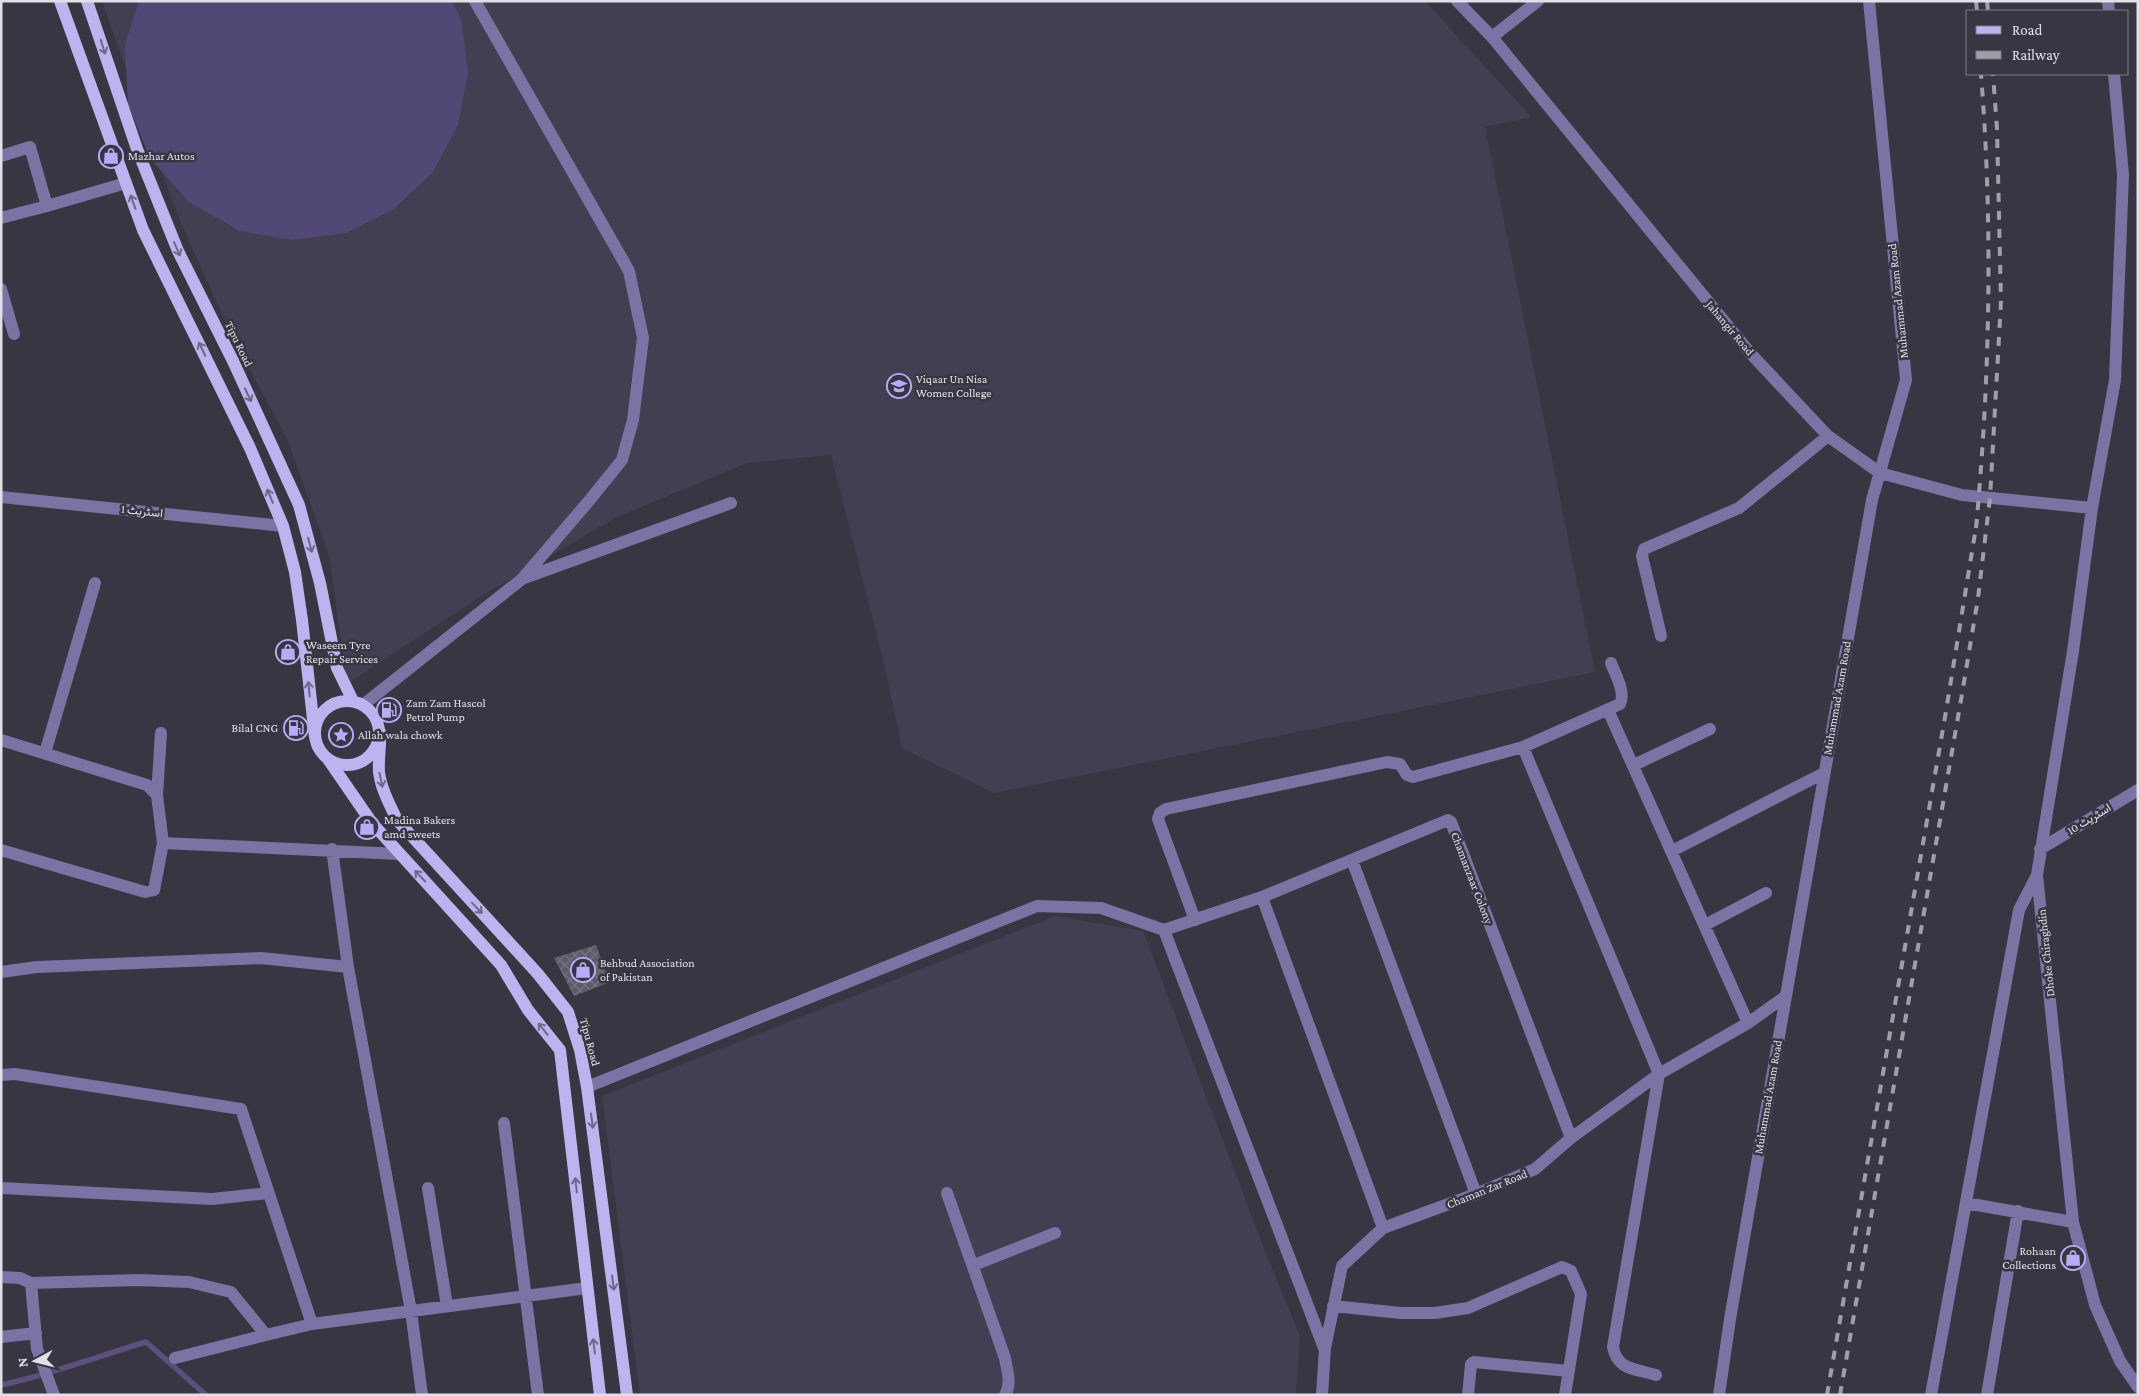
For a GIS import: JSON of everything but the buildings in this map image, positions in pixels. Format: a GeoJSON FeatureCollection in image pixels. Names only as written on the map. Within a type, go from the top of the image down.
{"type":"FeatureCollection","features":[{"type":"Feature","properties":{"kind":"main road"},"geometry":{"type":"LineString","coordinates":[[60,1],[144,230],[250,448],[283,526],[299,601],[315,737],[319,749],[372,823],[501,965],[528,1010],[560,1050],[600,1395]]}},
{"type":"Feature","properties":{"kind":"main road","name":"Tipu Road"},"geometry":{"type":"LineString","coordinates":[[87,1],[137,149],[178,251],[233,361],[299,505],[320,582],[337,668],[358,703]]}},
{"type":"Feature","properties":{"kind":"main road"},"geometry":{"type":"LineString","coordinates":[[315,737],[316,725],[326,710],[341,701],[358,703],[375,716],[380,732],[377,746],[368,758],[356,765],[341,765],[328,759]]}},
{"type":"Feature","properties":{"kind":"main road","name":"Tipu Road"},"geometry":{"type":"LineString","coordinates":[[380,732],[379,770],[383,789],[397,820],[538,974],[568,1012],[580,1050],[587,1086],[628,1395]]}},
{"type":"Feature","properties":{"kind":"street"},"geometry":{"type":"LineString","coordinates":[[358,703],[522,578],[622,460],[633,420],[643,338],[629,271],[475,1]]}},
{"type":"Feature","properties":{"kind":"street","name":"Jahangir Road"},"geometry":{"type":"LineString","coordinates":[[1458,1],[1492,37],[1751,354],[1828,436],[1880,472],[1962,495],[2092,508]]}},
{"type":"Feature","properties":{"kind":"street"},"geometry":{"type":"LineString","coordinates":[[1492,37],[1538,1]]}},
{"type":"Feature","properties":{"kind":"street","name":"Muhammad Azam Road"},"geometry":{"type":"LineString","coordinates":[[1719,1395],[1730,1319],[1872,500],[1906,380],[1869,1]]}},
{"type":"Feature","properties":{"kind":"street","name":"Dhoke Chiraghdin"},"geometry":{"type":"LineString","coordinates":[[2114,75],[2123,175],[2115,380],[2092,508],[2073,651],[2037,875],[2073,1222],[2095,1305],[2120,1361],[2138,1387]]}},
{"type":"Feature","properties":{"kind":"street"},"geometry":{"type":"LineString","coordinates":[[1,156],[30,147],[46,206]]}},
{"type":"Feature","properties":{"kind":"street"},"geometry":{"type":"LineString","coordinates":[[1,218],[126,183]]}},
{"type":"Feature","properties":{"kind":"street"},"geometry":{"type":"LineString","coordinates":[[1,290],[14,334]]}},
{"type":"Feature","properties":{"kind":"street"},"geometry":{"type":"LineString","coordinates":[[1661,636],[1642,556],[1644,549],[1739,508],[1828,436]]}},
{"type":"Feature","properties":{"kind":"street","name":"اسٹریٹ 1"},"geometry":{"type":"LineString","coordinates":[[1,497],[283,526]]}},
{"type":"Feature","properties":{"kind":"street"},"geometry":{"type":"LineString","coordinates":[[522,578],[731,504]]}},
{"type":"Feature","properties":{"kind":"street"},"geometry":{"type":"LineString","coordinates":[[45,753],[95,583]]}},
{"type":"Feature","properties":{"kind":"street"},"geometry":{"type":"LineString","coordinates":[[1195,920],[1158,819],[1160,813],[1166,809],[1388,762],[1400,764],[1408,775],[1413,776],[1523,747],[1620,704],[1622,699],[1611,663]]}},
{"type":"Feature","properties":{"kind":"street"},"geometry":{"type":"LineString","coordinates":[[1608,710],[1748,1023]]}},
{"type":"Feature","properties":{"kind":"street"},"geometry":{"type":"LineString","coordinates":[[1634,765],[1710,729]]}},
{"type":"Feature","properties":{"kind":"street"},"geometry":{"type":"LineString","coordinates":[[1,850],[145,892],[154,890],[163,843],[157,795],[161,734]]}},
{"type":"Feature","properties":{"kind":"street"},"geometry":{"type":"LineString","coordinates":[[1,740],[147,785],[157,795]]}},
{"type":"Feature","properties":{"kind":"street"},"geometry":{"type":"LineString","coordinates":[[1523,747],[1659,1074],[1614,1347],[1615,1358],[1622,1365],[1656,1375]]}},
{"type":"Feature","properties":{"kind":"street"},"geometry":{"type":"LineString","coordinates":[[1672,850],[1824,773]]}},
{"type":"Feature","properties":{"kind":"street","name":"اسٹریٹ 10"},"geometry":{"type":"LineString","coordinates":[[2040,849],[2138,790]]}},
{"type":"Feature","properties":{"kind":"street","name":"Chamanzaar Colony"},"geometry":{"type":"LineString","coordinates":[[1164,930],[1262,897],[1443,820],[1451,822],[1571,1138]]}},
{"type":"Feature","properties":{"kind":"street"},"geometry":{"type":"LineString","coordinates":[[163,843],[332,849],[400,854]]}},
{"type":"Feature","properties":{"kind":"street"},"geometry":{"type":"LineString","coordinates":[[332,849],[348,967],[411,1311],[422,1395]]}},
{"type":"Feature","properties":{"kind":"street"},"geometry":{"type":"LineString","coordinates":[[1352,860],[1476,1194]]}},
{"type":"Feature","properties":{"kind":"street"},"geometry":{"type":"LineString","coordinates":[[1931,1395],[2019,910],[2037,875]]}},
{"type":"Feature","properties":{"kind":"street"},"geometry":{"type":"LineString","coordinates":[[1705,925],[1766,893]]}},
{"type":"Feature","properties":{"kind":"street"},"geometry":{"type":"LineString","coordinates":[[1262,897],[1383,1228]]}},
{"type":"Feature","properties":{"kind":"street"},"geometry":{"type":"LineString","coordinates":[[587,1086],[1037,906],[1101,908],[1164,930],[1325,1348]]}},
{"type":"Feature","properties":{"kind":"street"},"geometry":{"type":"LineString","coordinates":[[1,972],[37,967],[260,958],[348,967]]}},
{"type":"Feature","properties":{"kind":"street","name":"Chaman Zar Road"},"geometry":{"type":"LineString","coordinates":[[1322,1395],[1325,1348],[1342,1266],[1383,1228],[1476,1194],[1535,1169],[1571,1138],[1659,1074],[1748,1023],[1786,996]]}},
{"type":"Feature","properties":{"kind":"street"},"geometry":{"type":"LineString","coordinates":[[1,1074],[15,1074],[241,1109],[312,1324]]}},
{"type":"Feature","properties":{"kind":"street"},"geometry":{"type":"LineString","coordinates":[[504,1123],[538,1395]]}},
{"type":"Feature","properties":{"kind":"street"},"geometry":{"type":"LineString","coordinates":[[1,1188],[104,1192],[192,1199],[212,1199],[268,1193]]}},
{"type":"Feature","properties":{"kind":"street"},"geometry":{"type":"LineString","coordinates":[[428,1188],[446,1306]]}},
{"type":"Feature","properties":{"kind":"street"},"geometry":{"type":"LineString","coordinates":[[947,1193],[974,1265],[1005,1358],[1009,1378],[1008,1390],[1005,1395]]}},
{"type":"Feature","properties":{"kind":"street"},"geometry":{"type":"LineString","coordinates":[[1966,1203],[2073,1222]]}},
{"type":"Feature","properties":{"kind":"street"},"geometry":{"type":"LineString","coordinates":[[1986,1395],[2018,1211]]}},
{"type":"Feature","properties":{"kind":"street"},"geometry":{"type":"LineString","coordinates":[[974,1265],[1054,1234]]}},
{"type":"Feature","properties":{"kind":"street"},"geometry":{"type":"LineString","coordinates":[[1333,1306],[1401,1313],[1435,1313],[1468,1308],[1562,1267],[1571,1271],[1580,1294],[1565,1395]]}},
{"type":"Feature","properties":{"kind":"street"},"geometry":{"type":"LineString","coordinates":[[1,1277],[20,1278],[31,1283],[139,1280],[189,1282],[231,1292],[266,1335]]}},
{"type":"Feature","properties":{"kind":"street"},"geometry":{"type":"LineString","coordinates":[[31,1283],[40,1362],[52,1391]]}},
{"type":"Feature","properties":{"kind":"street"},"geometry":{"type":"LineString","coordinates":[[175,1358],[312,1324],[588,1288]]}},
{"type":"Feature","properties":{"kind":"street"},"geometry":{"type":"LineString","coordinates":[[1,1337],[36,1333]]}},
{"type":"Feature","properties":{"kind":"street"},"geometry":{"type":"LineString","coordinates":[[1468,1395],[1471,1364],[1474,1362],[1569,1371]]}},
{"type":"Feature","properties":{"kind":"shaded area","name":"Viqaar Un Nisa Women College"},"geometry":{"type":"Polygon","coordinates":[[[102,1],[1425,1],[1531,117],[1485,127],[1595,672],[994,793],[902,748],[885,668],[831,455],[747,463],[615,518],[478,598],[347,684],[329,555],[287,439],[231,334],[176,212],[102,1]]]}},
{"type":"Feature","properties":{"kind":"shaded area"},"geometry":{"type":"Polygon","coordinates":[[[139,1],[452,1],[461,18],[468,72],[458,125],[433,172],[394,209],[346,233],[293,240],[240,231],[189,202],[150,158],[128,104],[125,45],[139,1]]]}},
{"type":"Feature","properties":{"kind":"shaded area"},"geometry":{"type":"Polygon","coordinates":[[[1055,916],[1143,931],[1267,1256],[1300,1336],[1296,1395],[640,1395],[602,1096],[1055,916]]]}},
{"type":"Feature","properties":{"kind":"waterway"},"geometry":{"type":"LineString","coordinates":[[1,1385],[56,1371],[146,1342],[206,1395]]}},
{"type":"Feature","properties":{"kind":"railway"},"geometry":{"type":"LineString","coordinates":[[1976,1],[1977,10]]}},
{"type":"Feature","properties":{"kind":"railway"},"geometry":{"type":"LineString","coordinates":[[1987,1],[1988,10]]}},
{"type":"Feature","properties":{"kind":"railway"},"geometry":{"type":"LineString","coordinates":[[1976,528],[1984,415],[1988,301],[1987,187],[1981,75]]}},
{"type":"Feature","properties":{"kind":"railway"},"geometry":{"type":"LineString","coordinates":[[1840,1395],[1962,694],[1978,598],[1990,498],[2001,301],[1997,129],[1993,75]]}},
{"type":"Feature","properties":{"kind":"railway"},"geometry":{"type":"LineString","coordinates":[[1827,1395],[1945,717],[1977,521]]}},
{"type":"Feature","properties":{"kind":"place","name":"Mazhar Autos"},"geometry":{"type":"Point","coordinates":[111,156]}},
{"type":"Feature","properties":{"kind":"place","name":"Viqaar Un Nisa Women College"},"geometry":{"type":"Point","coordinates":[899,386]}},
{"type":"Feature","properties":{"kind":"place","name":"Waseem Tyre Repair Services"},"geometry":{"type":"Point","coordinates":[288,652]}},
{"type":"Feature","properties":{"kind":"place","name":"Zam Zam Hascol Petrol Pump"},"geometry":{"type":"Point","coordinates":[389,710]}},
{"type":"Feature","properties":{"kind":"place","name":"Bilal CNG"},"geometry":{"type":"Point","coordinates":[296,728]}},
{"type":"Feature","properties":{"kind":"place","name":"Allah wala chowk"},"geometry":{"type":"Point","coordinates":[341,735]}},
{"type":"Feature","properties":{"kind":"place","name":"Madina Bakers amd sweets"},"geometry":{"type":"Point","coordinates":[367,827]}},
{"type":"Feature","properties":{"kind":"place","name":"Behbud Association of Pakistan"},"geometry":{"type":"Point","coordinates":[583,970]}},
{"type":"Feature","properties":{"kind":"place","name":"Rohaan Collections"},"geometry":{"type":"Point","coordinates":[2073,1258]}}]}
